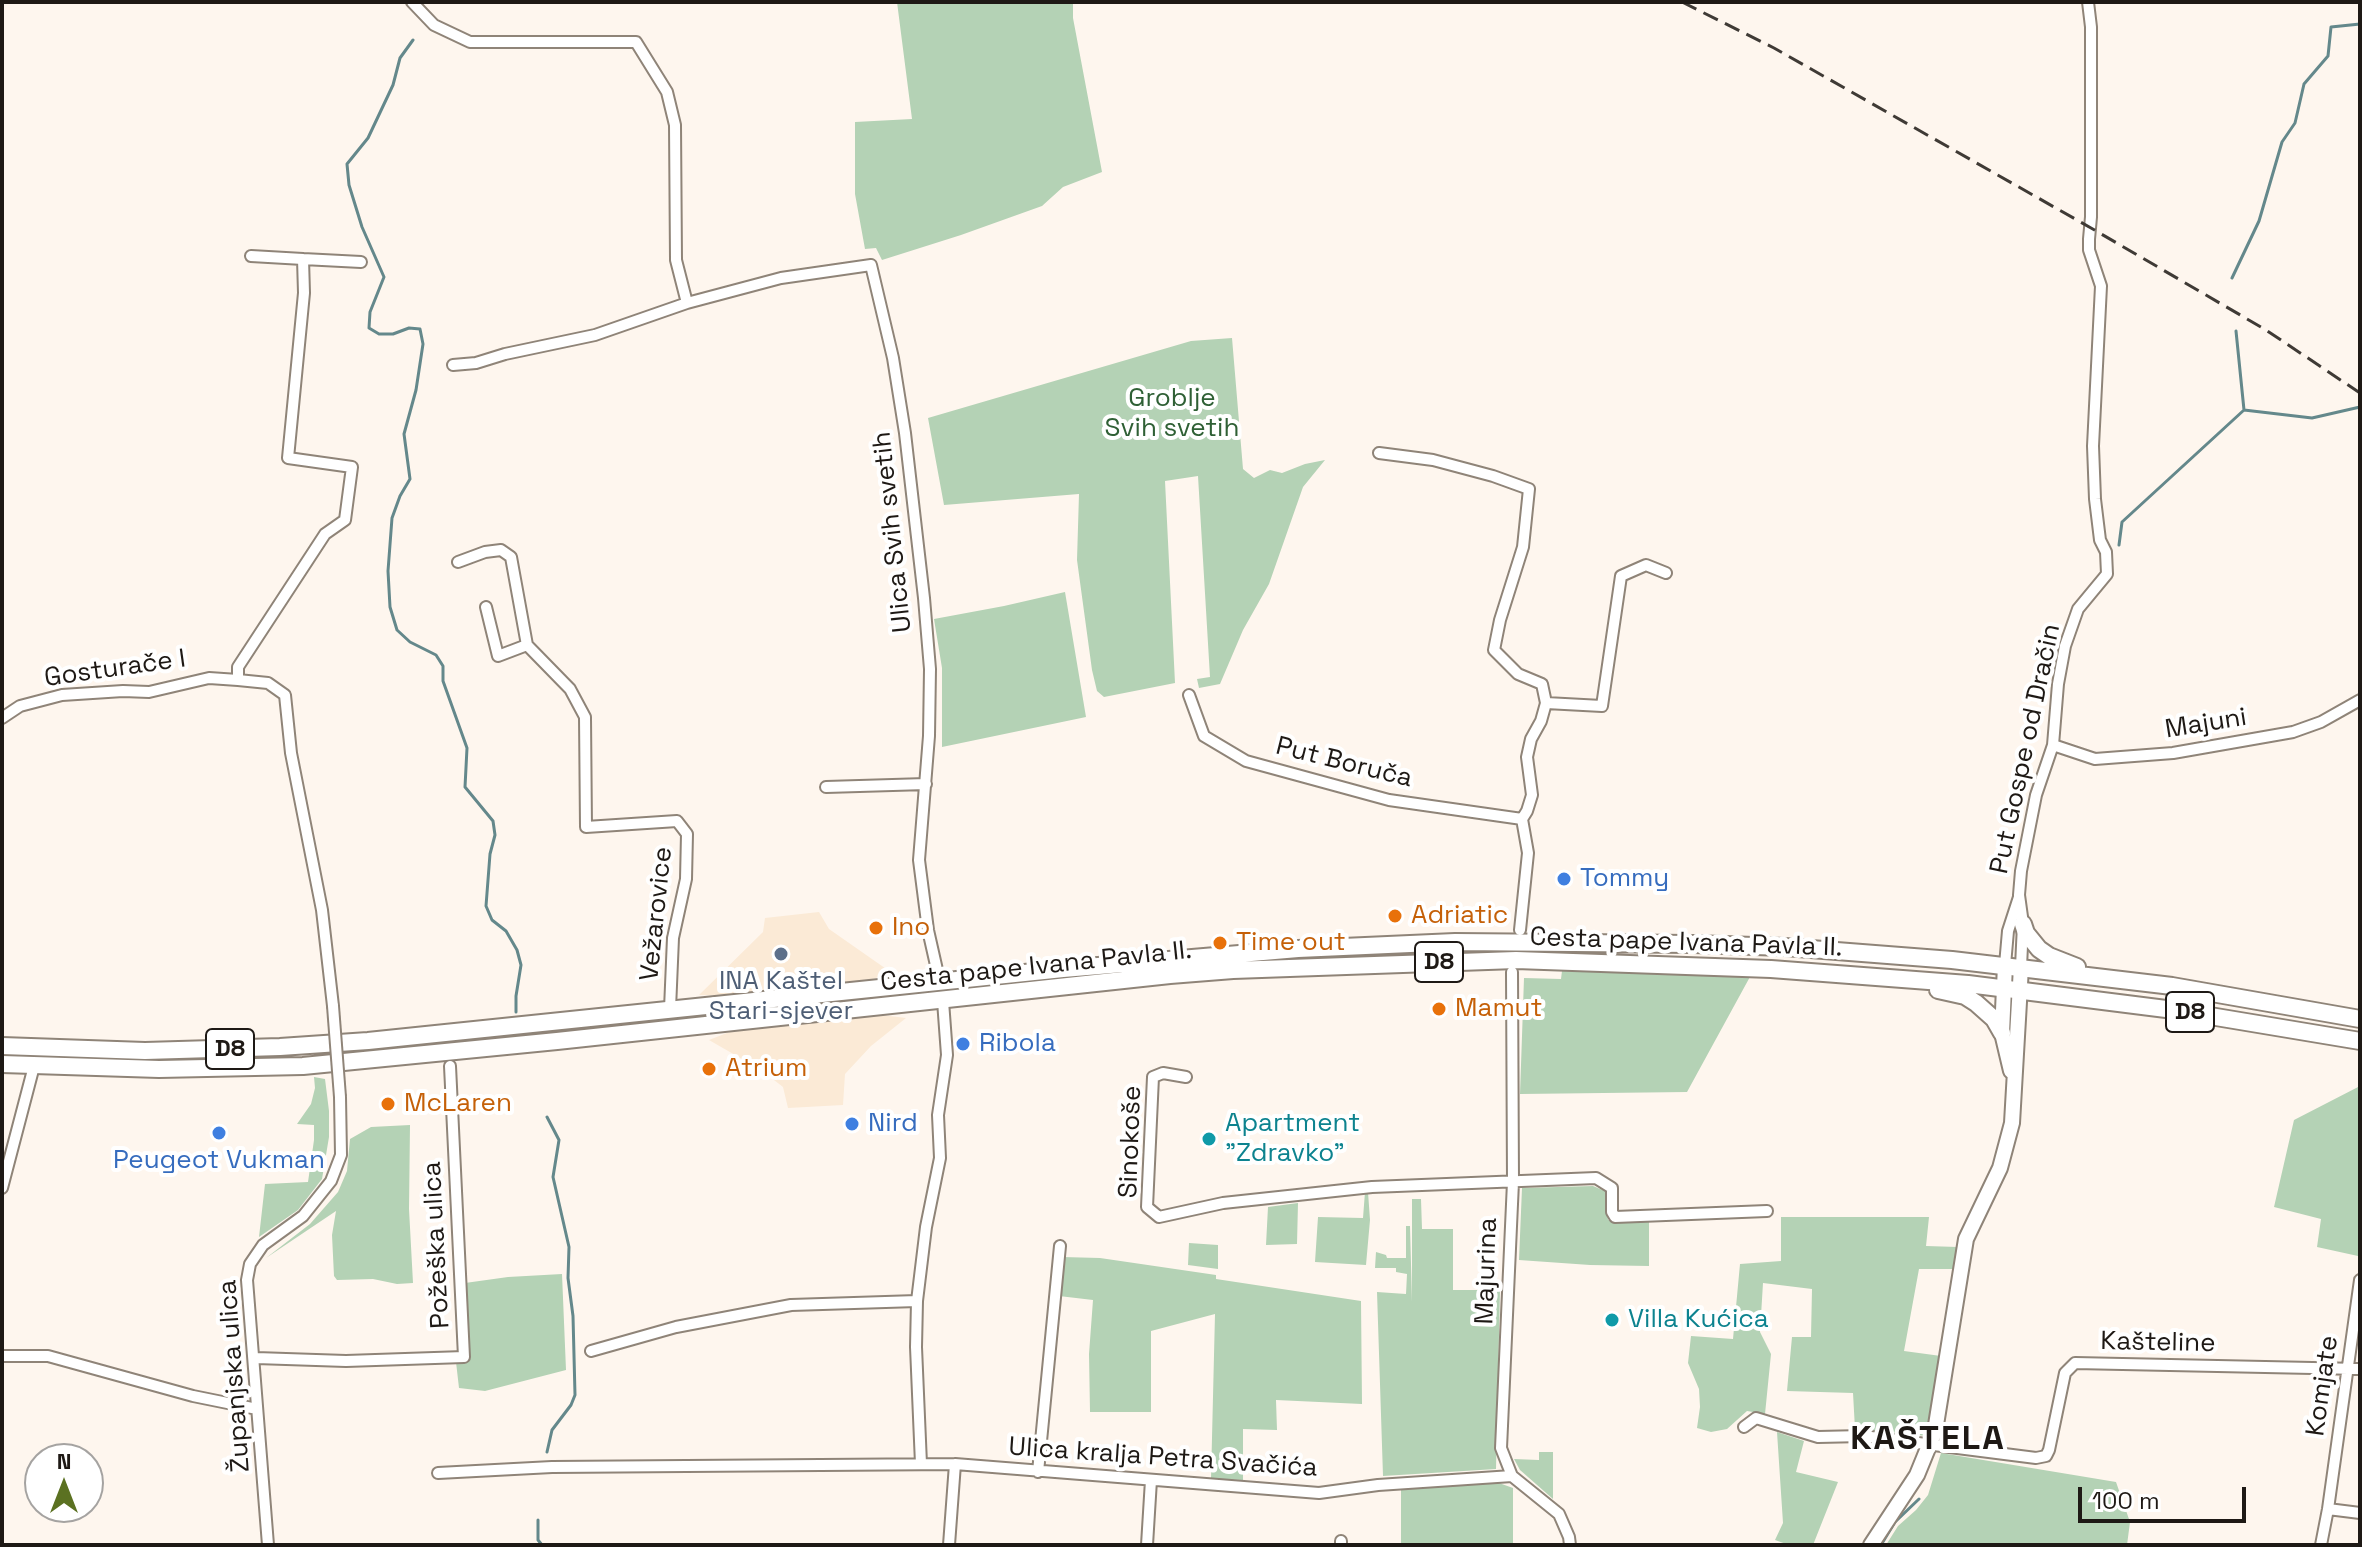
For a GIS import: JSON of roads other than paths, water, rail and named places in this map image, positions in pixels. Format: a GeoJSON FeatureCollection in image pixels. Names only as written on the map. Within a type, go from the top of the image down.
{"type":"FeatureCollection","features":[{"type":"Feature","properties":{"kind":"main road"},"geometry":{"type":"LineString","coordinates":[[2023,924],[2031,940],[2049,956],[2093,975]]}},
{"type":"Feature","properties":{"kind":"main road","name":"Cesta pape Ivana Pavla II."},"geometry":{"type":"LineString","coordinates":[[2,1046],[145,1051],[280,1047],[443,1034],[1063,969],[1298,949],[1455,942],[1785,947],[2013,966],[2250,998],[2360,1019]]}},
{"type":"Feature","properties":{"kind":"main road","name":"Cesta pape Ivana Pavla II."},"geometry":{"type":"LineString","coordinates":[[2,1064],[159,1069],[303,1066],[1233,970],[1459,961],[1564,960],[1771,969],[1906,979],[2174,1010],[2360,1041]]}},
{"type":"Feature","properties":{"kind":"main road"},"geometry":{"type":"LineString","coordinates":[[1906,979],[1926,988],[1965,996],[1986,1010],[2002,1033]]}},
{"type":"Feature","properties":{"kind":"street"},"geometry":{"type":"LineString","coordinates":[[412,2],[434,25],[470,42],[636,42],[667,92],[675,125],[676,260],[687,303]]}},
{"type":"Feature","properties":{"kind":"street","name":"Put Gospe od Dračin"},"geometry":{"type":"LineString","coordinates":[[2013,966],[2008,931],[2019,895],[2036,795],[2053,745],[2065,646],[2078,609],[2107,574],[2106,552],[2100,540],[2093,446],[2101,286],[2089,250],[2091,27],[2088,2]]}},
{"type":"Feature","properties":{"kind":"street"},"geometry":{"type":"LineString","coordinates":[[251,256],[361,262]]}},
{"type":"Feature","properties":{"kind":"street"},"geometry":{"type":"LineString","coordinates":[[238,680],[238,667],[294,580],[325,534],[345,520],[352,467],[288,458],[304,293],[303,259]]}},
{"type":"Feature","properties":{"kind":"street","name":"Ulica Svih svetih"},"geometry":{"type":"LineString","coordinates":[[453,365],[476,363],[595,335],[687,303],[781,278],[871,265],[893,358],[904,423],[924,598],[930,669],[926,784],[919,860],[928,930],[940,983]]}},
{"type":"Feature","properties":{"kind":"street"},"geometry":{"type":"LineString","coordinates":[[1379,453],[1433,460],[1529,489],[1523,547],[1494,650],[1518,674],[1542,684],[1546,703],[1527,757],[1532,795],[1522,819],[1528,853],[1520,930]]}},
{"type":"Feature","properties":{"kind":"street"},"geometry":{"type":"LineString","coordinates":[[458,562],[501,550],[511,557],[527,645],[498,656],[486,607]]}},
{"type":"Feature","properties":{"kind":"street"},"geometry":{"type":"LineString","coordinates":[[1546,703],[1602,706],[1621,576],[1646,565],[1666,573]]}},
{"type":"Feature","properties":{"kind":"street","name":"Vežarovice"},"geometry":{"type":"LineString","coordinates":[[527,645],[570,689],[585,717],[586,827],[677,821],[687,834],[686,879],[673,938],[670,1009]]}},
{"type":"Feature","properties":{"kind":"street","name":"Gosturače I"},"geometry":{"type":"LineString","coordinates":[[2,718],[20,706],[62,695],[149,692],[209,678],[268,683],[285,695],[291,753],[322,910],[333,1006]]}},
{"type":"Feature","properties":{"kind":"street","name":"Put Boruča"},"geometry":{"type":"LineString","coordinates":[[1189,695],[1204,736],[1246,761],[1389,800],[1522,819]]}},
{"type":"Feature","properties":{"kind":"street","name":"Majuni"},"geometry":{"type":"LineString","coordinates":[[2053,745],[2095,759],[2173,753],[2293,732],[2321,722],[2360,700]]}},
{"type":"Feature","properties":{"kind":"street"},"geometry":{"type":"LineString","coordinates":[[826,787],[926,784]]}},
{"type":"Feature","properties":{"kind":"street","name":"Put Gospe od Dračin"},"geometry":{"type":"LineString","coordinates":[[2013,966],[2023,924],[2019,895]]}},
{"type":"Feature","properties":{"kind":"street"},"geometry":{"type":"LineString","coordinates":[[1871,1545],[1912,1484],[1931,1444],[1942,1397],[1966,1239],[2008,1146],[2012,1123],[2013,966]]}},
{"type":"Feature","properties":{"kind":"street","name":"Majurina"},"geometry":{"type":"LineString","coordinates":[[1512,972],[1513,1182],[1501,1448],[1512,1476]]}},
{"type":"Feature","properties":{"kind":"street"},"geometry":{"type":"LineString","coordinates":[[2011,989],[2002,1033],[2013,1079]]}},
{"type":"Feature","properties":{"kind":"street"},"geometry":{"type":"LineString","coordinates":[[438,1473],[552,1467],[921,1464],[917,1301],[926,1227],[940,1158],[938,1115],[947,1055],[943,1001]]}},
{"type":"Feature","properties":{"kind":"street","name":"Županjska ulica"},"geometry":{"type":"LineString","coordinates":[[268,1545],[256,1358],[247,1280],[250,1264],[263,1245],[303,1216],[331,1181],[341,1155],[333,1006]]}},
{"type":"Feature","properties":{"kind":"street"},"geometry":{"type":"LineString","coordinates":[[2,1188],[34,1066]]}},
{"type":"Feature","properties":{"kind":"street","name":"Požeška ulica"},"geometry":{"type":"LineString","coordinates":[[256,1358],[346,1361],[464,1357],[450,1066]]}},
{"type":"Feature","properties":{"kind":"street","name":"Sinokoše"},"geometry":{"type":"LineString","coordinates":[[1186,1077],[1163,1073],[1153,1077],[1147,1207],[1159,1217],[1223,1203],[1372,1187],[1513,1182]]}},
{"type":"Feature","properties":{"kind":"street"},"geometry":{"type":"LineString","coordinates":[[1513,1182],[1596,1178],[1612,1188],[1612,1212],[1615,1217],[1767,1211]]}},
{"type":"Feature","properties":{"kind":"street"},"geometry":{"type":"LineString","coordinates":[[1038,1472],[1060,1246]]}},
{"type":"Feature","properties":{"kind":"street","name":"Komjate"},"geometry":{"type":"LineString","coordinates":[[2321,1545],[2354,1369],[2360,1280]]}},
{"type":"Feature","properties":{"kind":"street"},"geometry":{"type":"LineString","coordinates":[[591,1351],[676,1327],[791,1305],[917,1301]]}},
{"type":"Feature","properties":{"kind":"street"},"geometry":{"type":"LineString","coordinates":[[2,1356],[48,1356],[193,1396],[257,1409]]}},
{"type":"Feature","properties":{"kind":"street","name":"Kašteline"},"geometry":{"type":"LineString","coordinates":[[1931,1444],[2036,1458],[2046,1456],[2065,1373],[2075,1363],[2354,1369]]}},
{"type":"Feature","properties":{"kind":"street"},"geometry":{"type":"LineString","coordinates":[[1744,1427],[1756,1418],[1818,1437],[1863,1436],[1931,1444]]}},
{"type":"Feature","properties":{"kind":"street","name":"Ulica kralja Petra Svačića"},"geometry":{"type":"LineString","coordinates":[[921,1464],[955,1464],[1319,1493],[1378,1485],[1512,1476]]}},
{"type":"Feature","properties":{"kind":"street"},"geometry":{"type":"LineString","coordinates":[[949,1545],[955,1464]]}},
{"type":"Feature","properties":{"kind":"street"},"geometry":{"type":"LineString","coordinates":[[1512,1476],[1559,1514],[1570,1545]]}},
{"type":"Feature","properties":{"kind":"street"},"geometry":{"type":"LineString","coordinates":[[1147,1545],[1151,1480]]}},
{"type":"Feature","properties":{"kind":"street"},"geometry":{"type":"LineString","coordinates":[[2328,1509],[2360,1513]]}},
{"type":"Feature","properties":{"kind":"waterway"},"geometry":{"type":"LineString","coordinates":[[2232,278],[2259,221],[2282,142],[2295,123],[2304,84],[2328,56],[2331,27],[2360,24]]}},
{"type":"Feature","properties":{"kind":"waterway"},"geometry":{"type":"LineString","coordinates":[[413,40],[400,58],[393,85],[368,138],[347,164],[349,185],[362,227],[384,277],[370,312],[369,328],[379,334],[420,329],[423,344],[416,390],[404,434],[410,479],[392,518],[388,571],[390,607],[397,630],[410,642],[436,655],[443,666],[443,681],[467,748],[465,787],[493,821],[495,835],[490,854],[486,906],[492,920],[506,931],[517,950],[521,965],[516,1012]]}},
{"type":"Feature","properties":{"kind":"waterway"},"geometry":{"type":"LineString","coordinates":[[2236,331],[2244,410]]}},
{"type":"Feature","properties":{"kind":"waterway"},"geometry":{"type":"LineString","coordinates":[[2119,545],[2122,522],[2244,410],[2312,418],[2360,407]]}},
{"type":"Feature","properties":{"kind":"waterway"},"geometry":{"type":"LineString","coordinates":[[547,1117],[559,1140],[553,1177],[569,1247],[575,1395],[552,1430],[547,1452]]}},
{"type":"Feature","properties":{"kind":"waterway"},"geometry":{"type":"LineString","coordinates":[[1881,1545],[1895,1522],[1919,1499]]}},
{"type":"Feature","properties":{"kind":"waterway"},"geometry":{"type":"LineString","coordinates":[[538,1520],[538,1540],[542,1545]]}},
{"type":"Feature","properties":{"kind":"railway"},"geometry":{"type":"LineString","coordinates":[[1682,2],[1774,48],[2091,228],[2266,330],[2360,393]]}},
{"type":"Feature","properties":{"kind":"place","name":"Tommy"},"geometry":{"type":"Point","coordinates":[1564,879]}},
{"type":"Feature","properties":{"kind":"place","name":"Adriatic"},"geometry":{"type":"Point","coordinates":[1395,916]}},
{"type":"Feature","properties":{"kind":"place","name":"Ino"},"geometry":{"type":"Point","coordinates":[876,928]}},
{"type":"Feature","properties":{"kind":"place","name":"Time out"},"geometry":{"type":"Point","coordinates":[1220,943]}},
{"type":"Feature","properties":{"kind":"place","name":"INA Kaštel Stari-sjever"},"geometry":{"type":"Point","coordinates":[781,954]}},
{"type":"Feature","properties":{"kind":"place","name":"Mamut"},"geometry":{"type":"Point","coordinates":[1439,1009]}},
{"type":"Feature","properties":{"kind":"place","name":"Ribola"},"geometry":{"type":"Point","coordinates":[963,1044]}},
{"type":"Feature","properties":{"kind":"place","name":"Atrium"},"geometry":{"type":"Point","coordinates":[709,1069]}},
{"type":"Feature","properties":{"kind":"place","name":"McLaren"},"geometry":{"type":"Point","coordinates":[388,1104]}},
{"type":"Feature","properties":{"kind":"place","name":"Nird"},"geometry":{"type":"Point","coordinates":[852,1124]}},
{"type":"Feature","properties":{"kind":"place","name":"Peugeot Vukman"},"geometry":{"type":"Point","coordinates":[219,1133]}},
{"type":"Feature","properties":{"kind":"place","name":"Apartment \"Zdravko\""},"geometry":{"type":"Point","coordinates":[1209,1139]}},
{"type":"Feature","properties":{"kind":"place","name":"Villa Kućica"},"geometry":{"type":"Point","coordinates":[1612,1320]}},
{"type":"Feature","properties":{"kind":"district","name":"KAŠTELA"},"geometry":{"type":"Point","coordinates":[1928,1440]}},
{"type":"Feature","properties":{"kind":"park label","name":"Groblje Svih svetih"},"geometry":{"type":"Point","coordinates":[1172,414]}}]}
